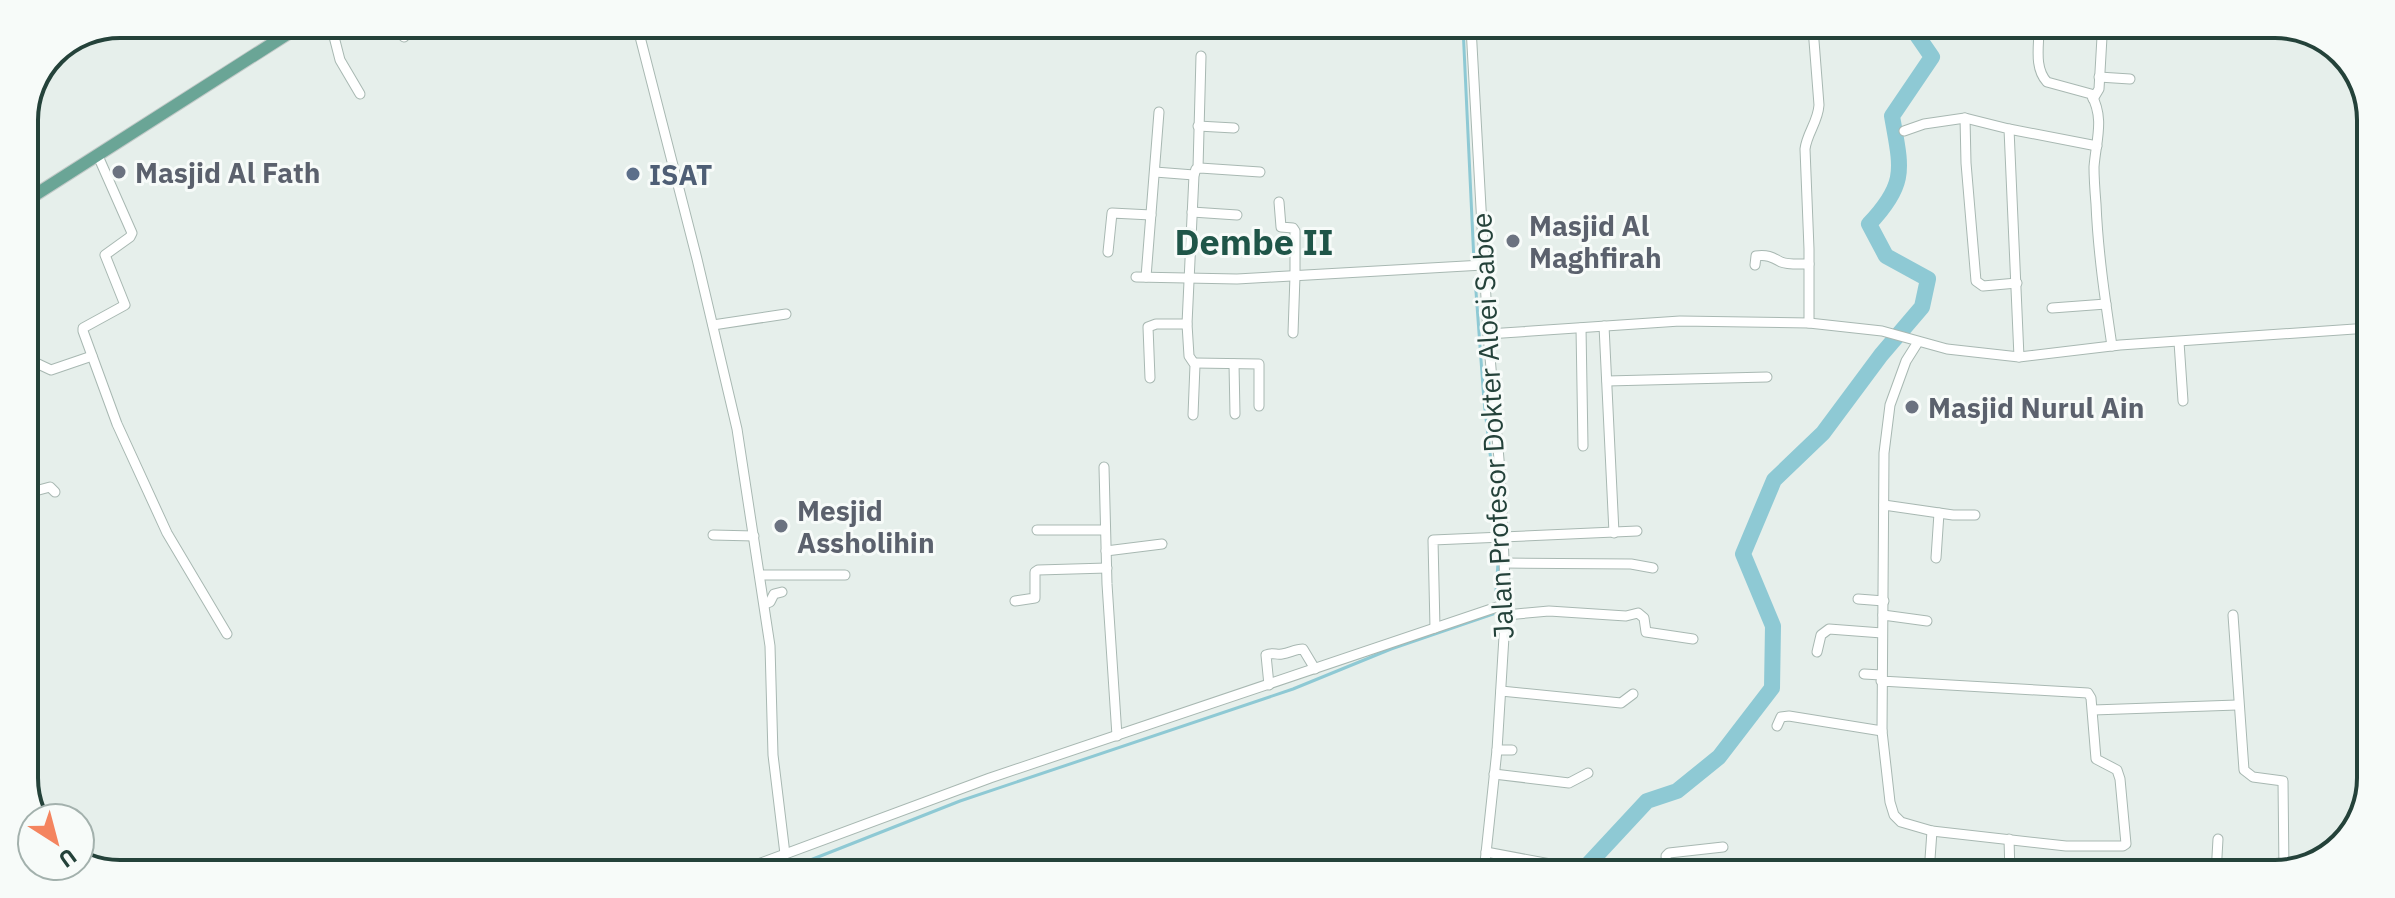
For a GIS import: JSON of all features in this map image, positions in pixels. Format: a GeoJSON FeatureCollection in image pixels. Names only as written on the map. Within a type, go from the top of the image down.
{"type":"FeatureCollection","features":[{"type":"Feature","properties":{"kind":"main road"},"geometry":{"type":"LineString","coordinates":[[38,193],[281,38]]}},
{"type":"Feature","properties":{"kind":"street"},"geometry":{"type":"LineString","coordinates":[[334,38],[340,60],[360,94]]}},
{"type":"Feature","properties":{"kind":"street"},"geometry":{"type":"LineString","coordinates":[[640,38],[737,429],[770,646],[775,779],[785,854]]}},
{"type":"Feature","properties":{"kind":"street","name":"Jalan Profesor Dokter Aloei Saboe"},"geometry":{"type":"LineString","coordinates":[[1472,38],[1506,610],[1497,750],[1485,860]]}},
{"type":"Feature","properties":{"kind":"street"},"geometry":{"type":"LineString","coordinates":[[1809,323],[1805,149],[1819,105],[1814,38]]}},
{"type":"Feature","properties":{"kind":"street"},"geometry":{"type":"LineString","coordinates":[[2039,38],[2039,70],[2042,77],[2047,82],[2091,94],[2100,121],[2095,201],[2112,346]]}},
{"type":"Feature","properties":{"kind":"street"},"geometry":{"type":"LineString","coordinates":[[2093,99],[2099,89],[2102,38]]}},
{"type":"Feature","properties":{"kind":"street"},"geometry":{"type":"LineString","coordinates":[[1193,415],[1195,363],[1189,356],[1188,278],[1201,56]]}},
{"type":"Feature","properties":{"kind":"street"},"geometry":{"type":"LineString","coordinates":[[2099,77],[2130,79]]}},
{"type":"Feature","properties":{"kind":"street"},"geometry":{"type":"LineString","coordinates":[[1159,112],[1151,215],[1141,277],[1295,275],[1483,265]]}},
{"type":"Feature","properties":{"kind":"street"},"geometry":{"type":"LineString","coordinates":[[1904,131],[1924,124],[1965,118],[2097,146]]}},
{"type":"Feature","properties":{"kind":"street"},"geometry":{"type":"LineString","coordinates":[[1965,118],[1976,281],[1983,286],[2017,283]]}},
{"type":"Feature","properties":{"kind":"street"},"geometry":{"type":"LineString","coordinates":[[1198,126],[1234,128]]}},
{"type":"Feature","properties":{"kind":"street"},"geometry":{"type":"LineString","coordinates":[[2009,129],[2019,357]]}},
{"type":"Feature","properties":{"kind":"street"},"geometry":{"type":"LineString","coordinates":[[98,156],[132,233],[105,255],[125,305],[83,328],[117,424],[167,533],[227,634]]}},
{"type":"Feature","properties":{"kind":"street"},"geometry":{"type":"LineString","coordinates":[[1155,172],[1260,172]]}},
{"type":"Feature","properties":{"kind":"street"},"geometry":{"type":"LineString","coordinates":[[1279,202],[1281,227],[1295,231],[1293,333]]}},
{"type":"Feature","properties":{"kind":"street"},"geometry":{"type":"LineString","coordinates":[[1192,212],[1237,215]]}},
{"type":"Feature","properties":{"kind":"street"},"geometry":{"type":"LineString","coordinates":[[1108,252],[1112,213],[1151,215]]}},
{"type":"Feature","properties":{"kind":"street"},"geometry":{"type":"LineString","coordinates":[[1755,265],[1759,254],[1776,257],[1784,263],[1809,264]]}},
{"type":"Feature","properties":{"kind":"street"},"geometry":{"type":"LineString","coordinates":[[2052,308],[2106,304]]}},
{"type":"Feature","properties":{"kind":"street"},"geometry":{"type":"LineString","coordinates":[[713,325],[786,314]]}},
{"type":"Feature","properties":{"kind":"street"},"geometry":{"type":"LineString","coordinates":[[1488,334],[1680,321],[1809,323],[1882,331],[1907,340],[1972,353],[2019,357],[2112,346],[2357,329]]}},
{"type":"Feature","properties":{"kind":"street"},"geometry":{"type":"LineString","coordinates":[[1150,378],[1148,327],[1187,324]]}},
{"type":"Feature","properties":{"kind":"street"},"geometry":{"type":"LineString","coordinates":[[1604,326],[1614,533]]}},
{"type":"Feature","properties":{"kind":"street"},"geometry":{"type":"LineString","coordinates":[[1581,328],[1583,446]]}},
{"type":"Feature","properties":{"kind":"street"},"geometry":{"type":"LineString","coordinates":[[1864,674],[1881,678],[2088,693],[2093,710],[2096,759],[2117,770],[2120,779],[2126,844],[2066,846],[1932,831],[1901,822],[1894,815],[1882,731],[1881,678],[1884,453],[1890,405],[1906,361],[1918,342]]}},
{"type":"Feature","properties":{"kind":"street"},"geometry":{"type":"LineString","coordinates":[[2179,342],[2183,401]]}},
{"type":"Feature","properties":{"kind":"street"},"geometry":{"type":"LineString","coordinates":[[38,364],[48,370],[92,356]]}},
{"type":"Feature","properties":{"kind":"street"},"geometry":{"type":"LineString","coordinates":[[1195,363],[1259,364],[1259,406]]}},
{"type":"Feature","properties":{"kind":"street"},"geometry":{"type":"LineString","coordinates":[[1234,364],[1235,414]]}},
{"type":"Feature","properties":{"kind":"street"},"geometry":{"type":"LineString","coordinates":[[1607,381],[1767,377]]}},
{"type":"Feature","properties":{"kind":"street"},"geometry":{"type":"LineString","coordinates":[[1104,467],[1117,736]]}},
{"type":"Feature","properties":{"kind":"street"},"geometry":{"type":"LineString","coordinates":[[38,490],[50,487],[55,492]]}},
{"type":"Feature","properties":{"kind":"street"},"geometry":{"type":"LineString","coordinates":[[1884,505],[1975,515]]}},
{"type":"Feature","properties":{"kind":"street"},"geometry":{"type":"LineString","coordinates":[[1936,558],[1939,513]]}},
{"type":"Feature","properties":{"kind":"street"},"geometry":{"type":"LineString","coordinates":[[1037,530],[1105,530]]}},
{"type":"Feature","properties":{"kind":"street"},"geometry":{"type":"LineString","coordinates":[[1435,628],[1433,540],[1637,531]]}},
{"type":"Feature","properties":{"kind":"street"},"geometry":{"type":"LineString","coordinates":[[713,535],[754,536]]}},
{"type":"Feature","properties":{"kind":"street"},"geometry":{"type":"LineString","coordinates":[[1106,551],[1162,544]]}},
{"type":"Feature","properties":{"kind":"street"},"geometry":{"type":"LineString","coordinates":[[1504,563],[1622,564],[1653,568]]}},
{"type":"Feature","properties":{"kind":"street"},"geometry":{"type":"LineString","coordinates":[[1015,601],[1035,598],[1035,572],[1038,570],[1107,568]]}},
{"type":"Feature","properties":{"kind":"street"},"geometry":{"type":"LineString","coordinates":[[760,575],[845,575]]}},
{"type":"Feature","properties":{"kind":"street"},"geometry":{"type":"LineString","coordinates":[[765,604],[774,594],[782,592]]}},
{"type":"Feature","properties":{"kind":"street"},"geometry":{"type":"LineString","coordinates":[[1858,599],[1884,601]]}},
{"type":"Feature","properties":{"kind":"street"},"geometry":{"type":"LineString","coordinates":[[769,860],[990,778],[1435,628],[1506,610],[1626,616],[1638,613],[1644,618],[1646,632],[1693,639]]}},
{"type":"Feature","properties":{"kind":"street"},"geometry":{"type":"LineString","coordinates":[[1883,615],[1927,621]]}},
{"type":"Feature","properties":{"kind":"street"},"geometry":{"type":"LineString","coordinates":[[2233,615],[2244,770],[2253,777],[2283,781],[2283,859]]}},
{"type":"Feature","properties":{"kind":"street"},"geometry":{"type":"LineString","coordinates":[[1817,652],[1821,635],[1829,629],[1882,633]]}},
{"type":"Feature","properties":{"kind":"street"},"geometry":{"type":"LineString","coordinates":[[1269,685],[1266,655],[1272,652],[1283,654],[1303,649],[1315,669]]}},
{"type":"Feature","properties":{"kind":"street"},"geometry":{"type":"LineString","coordinates":[[1501,691],[1621,703],[1633,694]]}},
{"type":"Feature","properties":{"kind":"street"},"geometry":{"type":"LineString","coordinates":[[2093,710],[2237,705]]}},
{"type":"Feature","properties":{"kind":"street"},"geometry":{"type":"LineString","coordinates":[[1777,726],[1781,717],[1789,716],[1882,731]]}},
{"type":"Feature","properties":{"kind":"street"},"geometry":{"type":"LineString","coordinates":[[1497,750],[1512,750]]}},
{"type":"Feature","properties":{"kind":"street"},"geometry":{"type":"LineString","coordinates":[[1494,774],[1569,783],[1588,773]]}},
{"type":"Feature","properties":{"kind":"street"},"geometry":{"type":"LineString","coordinates":[[1930,860],[1932,831]]}},
{"type":"Feature","properties":{"kind":"street"},"geometry":{"type":"LineString","coordinates":[[2009,839],[2010,860]]}},
{"type":"Feature","properties":{"kind":"street"},"geometry":{"type":"LineString","coordinates":[[2217,860],[2218,839]]}},
{"type":"Feature","properties":{"kind":"street"},"geometry":{"type":"LineString","coordinates":[[1666,860],[1669,853],[1723,847]]}},
{"type":"Feature","properties":{"kind":"street"},"geometry":{"type":"LineString","coordinates":[[1486,852],[1529,860]]}},
{"type":"Feature","properties":{"kind":"waterway"},"geometry":{"type":"LineString","coordinates":[[1464,38],[1474,262]]}},
{"type":"Feature","properties":{"kind":"waterway"},"geometry":{"type":"LineString","coordinates":[[1592,860],[1647,801],[1677,791],[1719,757],[1772,688],[1773,626],[1743,554],[1774,480],[1823,433],[1881,355],[1922,307],[1928,279],[1886,256],[1869,224],[1882,210],[1896,186],[1899,162],[1892,116],[1932,57],[1919,38]]}},
{"type":"Feature","properties":{"kind":"waterway"},"geometry":{"type":"LineString","coordinates":[[1475,278],[1484,401],[1498,522]]}},
{"type":"Feature","properties":{"kind":"waterway"},"geometry":{"type":"LineString","coordinates":[[1496,591],[1499,549]]}},
{"type":"Feature","properties":{"kind":"waterway"},"geometry":{"type":"LineString","coordinates":[[810,860],[960,801],[1293,689],[1391,649],[1493,614]]}},
{"type":"Feature","properties":{"kind":"place","name":"Masjid Al Fath"},"geometry":{"type":"Point","coordinates":[119,172]}},
{"type":"Feature","properties":{"kind":"place","name":"ISAT"},"geometry":{"type":"Point","coordinates":[633,174]}},
{"type":"Feature","properties":{"kind":"place","name":"Masjid Al Maghfirah"},"geometry":{"type":"Point","coordinates":[1513,241]}},
{"type":"Feature","properties":{"kind":"place","name":"Masjid Nurul Ain"},"geometry":{"type":"Point","coordinates":[1912,407]}},
{"type":"Feature","properties":{"kind":"place","name":"Mesjid Assholihin"},"geometry":{"type":"Point","coordinates":[781,526]}},
{"type":"Feature","properties":{"kind":"district","name":"Dembe II"},"geometry":{"type":"Point","coordinates":[1254,241]}}]}
